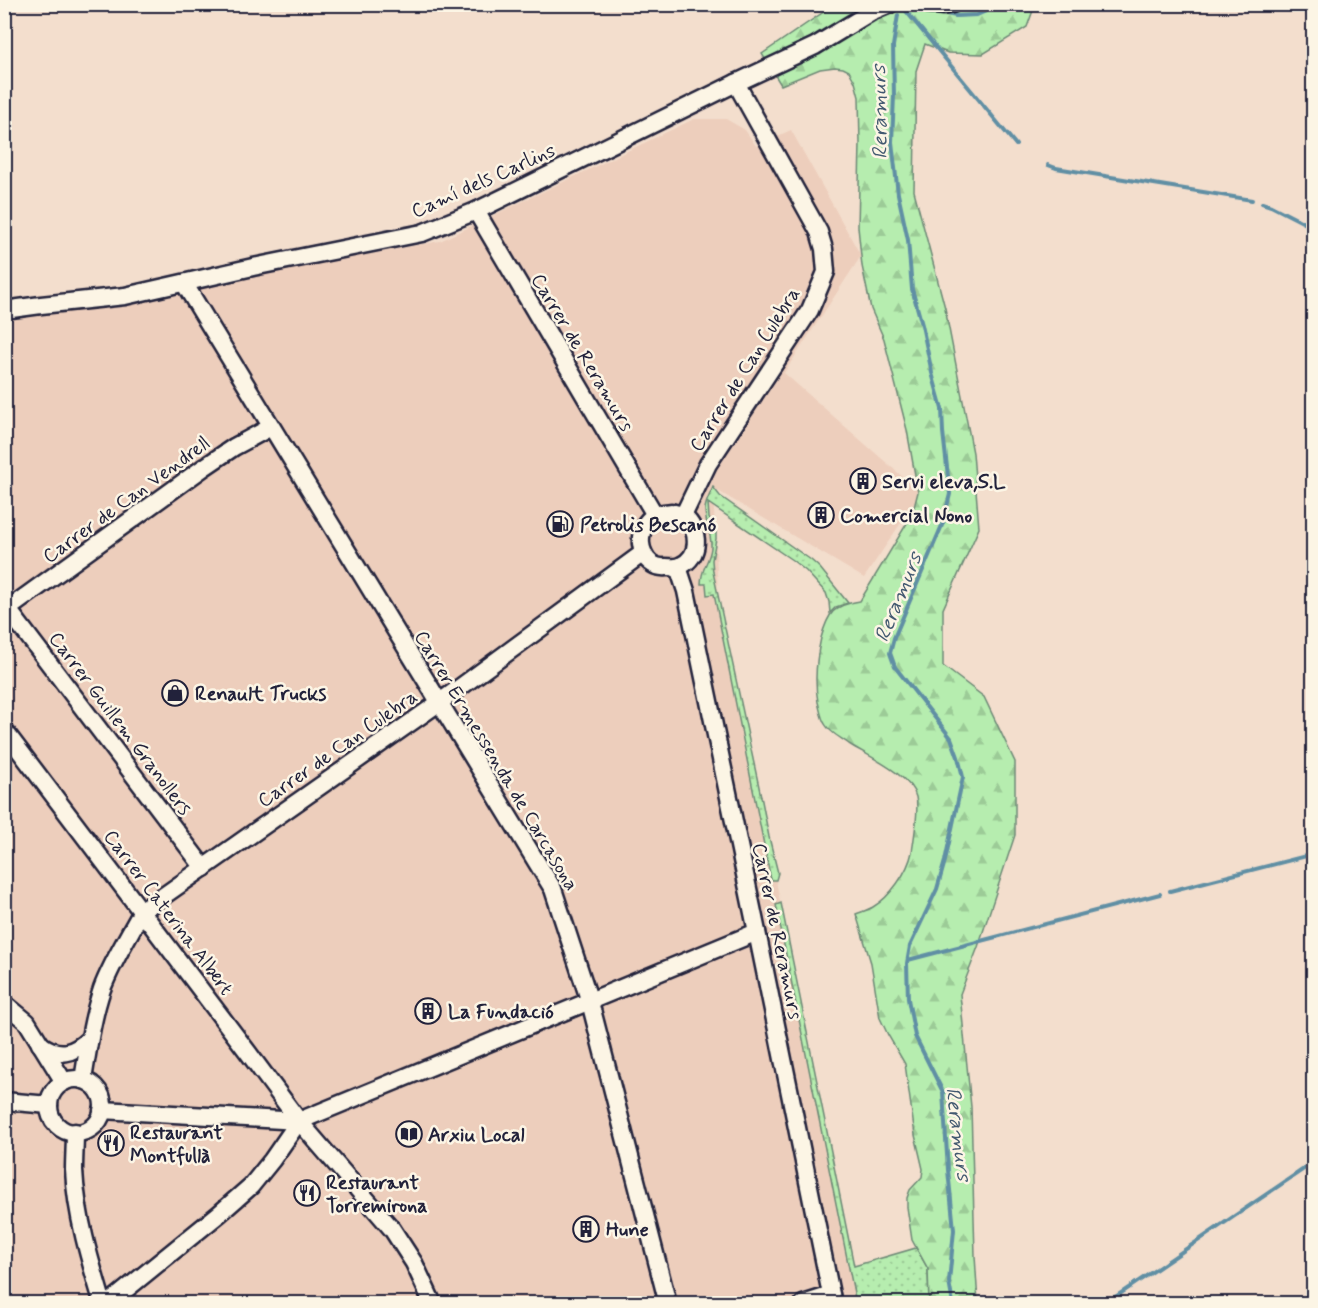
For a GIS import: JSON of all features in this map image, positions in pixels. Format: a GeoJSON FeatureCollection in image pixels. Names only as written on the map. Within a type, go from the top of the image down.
{"type":"FeatureCollection","features":[{"type":"Feature","properties":{"kind":"street","name":"Camí dels Carlins"},"geometry":{"type":"LineString","coordinates":[[4,310],[125,296],[253,267],[422,233],[476,211],[815,46],[871,12],[890,4]]}},
{"type":"Feature","properties":{"kind":"street"},"geometry":{"type":"LineString","coordinates":[[928,4],[943,6],[952,4]]}},
{"type":"Feature","properties":{"kind":"street","name":"Carrer de Can Culebra"},"geometry":{"type":"LineString","coordinates":[[683,516],[708,464],[810,310],[825,272],[824,249],[819,232],[736,83]]}},
{"type":"Feature","properties":{"kind":"street","name":"Carrer de Reramurs"},"geometry":{"type":"LineString","coordinates":[[476,211],[655,515]]}},
{"type":"Feature","properties":{"kind":"street","name":"Carrer Ermessenda de Carcasona"},"geometry":{"type":"LineString","coordinates":[[184,283],[553,890],[590,1002],[668,1304]]}},
{"type":"Feature","properties":{"kind":"street","name":"Carrer de Can Vendrell"},"geometry":{"type":"LineString","coordinates":[[6,607],[203,468],[234,447],[271,427]]}},
{"type":"Feature","properties":{"kind":"street"},"geometry":{"type":"LineString","coordinates":[[671,512],[683,516],[696,533],[696,550],[690,559],[678,567],[660,567],[650,563],[643,553],[640,535],[647,522],[655,515],[671,512]]}},
{"type":"Feature","properties":{"kind":"street","name":"Carrer de Can Culebra"},"geometry":{"type":"LineString","coordinates":[[142,911],[440,702],[643,553]]}},
{"type":"Feature","properties":{"kind":"street","name":"Carrer de Reramurs"},"geometry":{"type":"LineString","coordinates":[[678,567],[686,591],[832,1299]]}},
{"type":"Feature","properties":{"kind":"street","name":"Carrer Guillem Granollers"},"geometry":{"type":"LineString","coordinates":[[6,607],[204,868]]}},
{"type":"Feature","properties":{"kind":"street","name":"Carrer Caterina Albert"},"geometry":{"type":"LineString","coordinates":[[4,730],[299,1121],[392,1229],[414,1263],[433,1304]]}},
{"type":"Feature","properties":{"kind":"street"},"geometry":{"type":"LineString","coordinates":[[83,1080],[93,1018],[102,989],[113,963],[142,911]]}},
{"type":"Feature","properties":{"kind":"street"},"geometry":{"type":"LineString","coordinates":[[102,1110],[299,1121],[757,932]]}},
{"type":"Feature","properties":{"kind":"street"},"geometry":{"type":"LineString","coordinates":[[4,1003],[27,1022],[64,1082]]}},
{"type":"Feature","properties":{"kind":"street"},"geometry":{"type":"LineString","coordinates":[[38,1042],[51,1051],[60,1053],[79,1048],[89,1039]]}},
{"type":"Feature","properties":{"kind":"street"},"geometry":{"type":"LineString","coordinates":[[73,1079],[83,1080],[93,1085],[100,1094],[101,1116],[93,1126],[82,1132],[67,1131],[54,1121],[50,1113],[49,1105],[52,1094],[64,1082],[73,1079]]}},
{"type":"Feature","properties":{"kind":"street"},"geometry":{"type":"LineString","coordinates":[[4,1101],[49,1105]]}},
{"type":"Feature","properties":{"kind":"street"},"geometry":{"type":"LineString","coordinates":[[75,1132],[74,1170],[85,1240],[105,1304],[251,1186],[299,1121]]}},
{"type":"Feature","properties":{"kind":"street"},"geometry":{"type":"LineString","coordinates":[[803,1304],[832,1299]]}},
{"type":"Feature","properties":{"kind":"shaded area"},"geometry":{"type":"Polygon","coordinates":[[[694,119],[726,119],[745,130],[756,146],[791,130],[861,256],[784,373],[921,493],[864,578],[713,488],[718,593],[861,1303],[5,1304],[5,321],[440,241],[694,119]]]}},
{"type":"Feature","properties":{"kind":"green space"},"geometry":{"type":"Polygon","coordinates":[[[834,5],[1035,5],[1027,27],[983,54],[948,53],[925,44],[916,71],[914,191],[945,308],[973,453],[979,528],[943,609],[943,666],[984,697],[1015,762],[1015,835],[960,994],[971,1107],[978,1303],[929,1303],[928,1269],[912,1240],[907,1207],[910,1190],[922,1177],[923,1169],[915,1135],[905,1064],[880,1018],[871,963],[856,914],[873,907],[886,897],[907,868],[915,832],[916,797],[906,781],[898,774],[830,730],[822,719],[817,694],[817,662],[821,638],[829,616],[844,605],[860,601],[912,515],[918,492],[907,430],[884,339],[871,309],[862,266],[858,227],[859,97],[855,82],[849,71],[835,67],[820,69],[781,85],[762,54],[834,5]]]}},
{"type":"Feature","properties":{"kind":"green space"},"geometry":{"type":"Polygon","coordinates":[[[713,487],[720,496],[811,560],[848,603],[836,607],[830,613],[826,593],[806,571],[708,503],[709,518],[716,532],[712,560],[713,572],[778,873],[776,880],[771,880],[714,594],[707,595],[706,584],[701,584],[711,548],[705,510],[713,487]]]}},
{"type":"Feature","properties":{"kind":"green space"},"geometry":{"type":"Polygon","coordinates":[[[781,903],[854,1266],[916,1248],[928,1269],[929,1303],[856,1303],[776,905],[781,903]]]}},
{"type":"Feature","properties":{"kind":"waterway","name":"Reramurs"},"geometry":{"type":"LineString","coordinates":[[942,13],[956,16],[977,15],[1002,4]]}},
{"type":"Feature","properties":{"kind":"waterway"},"geometry":{"type":"LineString","coordinates":[[901,5],[1016,145]]}},
{"type":"Feature","properties":{"kind":"waterway","name":"Reramurs"},"geometry":{"type":"LineString","coordinates":[[911,9],[926,10]]}},
{"type":"Feature","properties":{"kind":"waterway","name":"Reramurs"},"geometry":{"type":"LineString","coordinates":[[898,15],[893,46],[892,142],[898,194],[908,240],[912,289],[942,409],[950,494],[943,523],[894,638],[890,653],[895,667],[951,738],[963,777],[937,889],[910,946],[907,963],[908,999],[915,1036],[943,1092],[954,1230],[949,1282],[953,1304]]}},
{"type":"Feature","properties":{"kind":"waterway"},"geometry":{"type":"LineString","coordinates":[[1048,165],[1252,200]]}},
{"type":"Feature","properties":{"kind":"waterway"},"geometry":{"type":"LineString","coordinates":[[1262,203],[1314,228]]}},
{"type":"Feature","properties":{"kind":"waterway"},"geometry":{"type":"LineString","coordinates":[[1170,891],[1314,854]]}},
{"type":"Feature","properties":{"kind":"waterway"},"geometry":{"type":"LineString","coordinates":[[908,960],[1160,894]]}},
{"type":"Feature","properties":{"kind":"waterway"},"geometry":{"type":"LineString","coordinates":[[1105,1304],[1314,1162]]}},
{"type":"Feature","properties":{"kind":"place","name":"Servi eleva,S.L"},"geometry":{"type":"Point","coordinates":[863,481]}},
{"type":"Feature","properties":{"kind":"place","name":"Comercial Nono"},"geometry":{"type":"Point","coordinates":[821,515]}},
{"type":"Feature","properties":{"kind":"place","name":"Petrolis Bescanó"},"geometry":{"type":"Point","coordinates":[560,524]}},
{"type":"Feature","properties":{"kind":"place","name":"Renault Trucks"},"geometry":{"type":"Point","coordinates":[175,693]}},
{"type":"Feature","properties":{"kind":"place","name":"La Fundació"},"geometry":{"type":"Point","coordinates":[428,1011]}},
{"type":"Feature","properties":{"kind":"place","name":"Arxiu Local"},"geometry":{"type":"Point","coordinates":[409,1134]}},
{"type":"Feature","properties":{"kind":"place","name":"Restaurant Montfullà"},"geometry":{"type":"Point","coordinates":[111,1143]}},
{"type":"Feature","properties":{"kind":"place","name":"Restaurant Torremirona"},"geometry":{"type":"Point","coordinates":[307,1193]}},
{"type":"Feature","properties":{"kind":"place","name":"Hune"},"geometry":{"type":"Point","coordinates":[586,1229]}}]}
